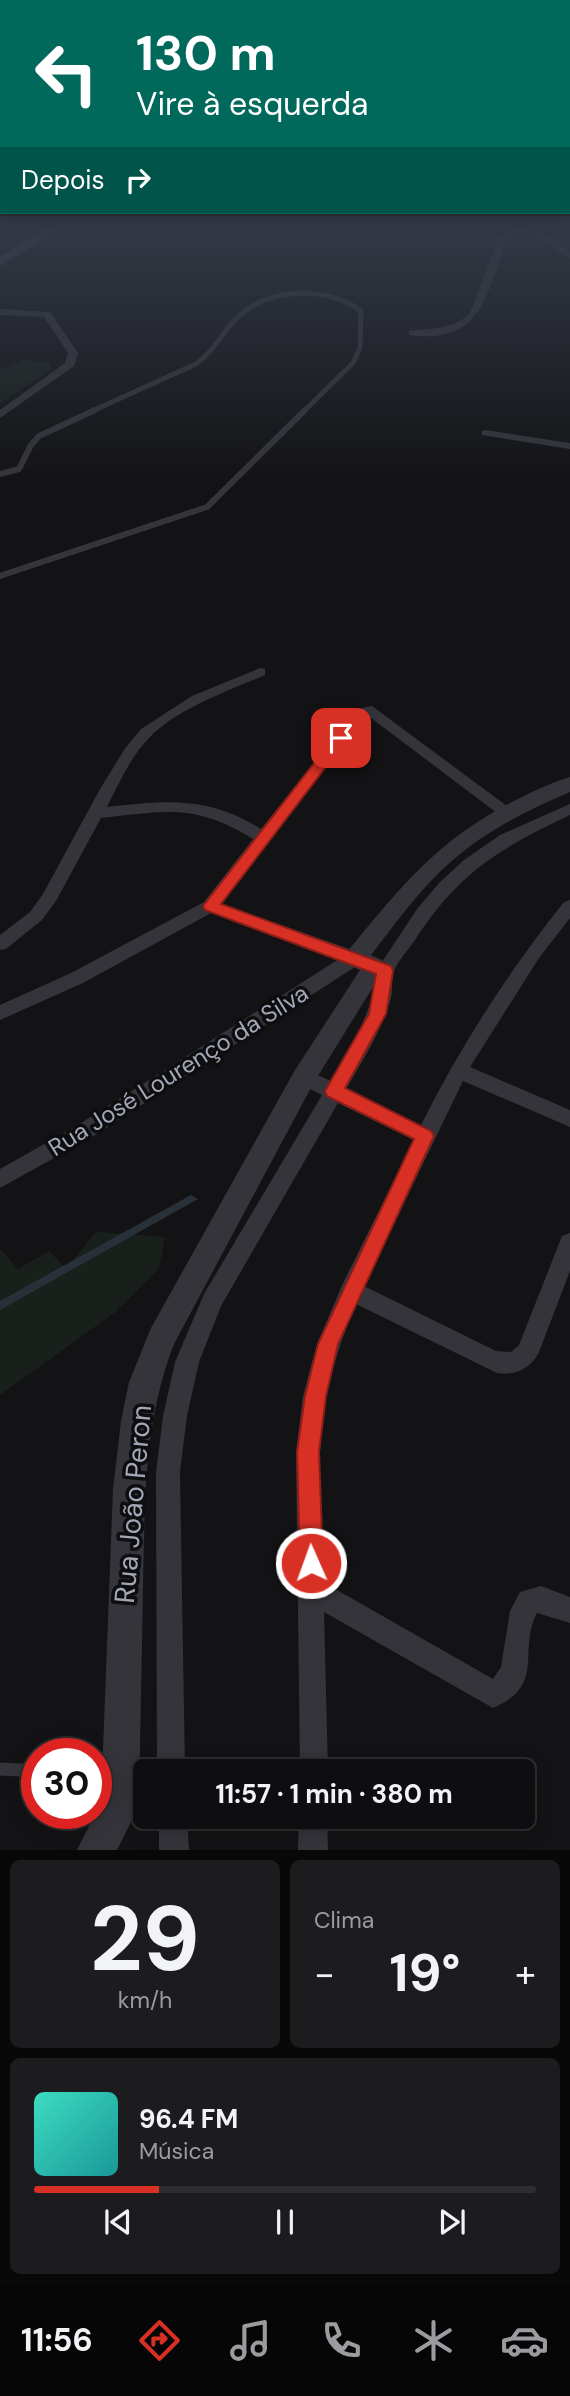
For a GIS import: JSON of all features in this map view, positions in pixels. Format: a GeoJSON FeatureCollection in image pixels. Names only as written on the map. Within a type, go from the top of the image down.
{"type":"FeatureCollection","features":[{"type":"Feature","properties":{"kind":"street"},"geometry":{"type":"LineString","coordinates":[[413,333],[446,331],[464,324],[475,310]]}},
{"type":"Feature","properties":{"kind":"street"},"geometry":{"type":"LineString","coordinates":[[0,312],[47,314],[73,353],[70,364],[0,415]]}},
{"type":"Feature","properties":{"kind":"street"},"geometry":{"type":"LineString","coordinates":[[486,433],[570,446]]}},
{"type":"Feature","properties":{"kind":"street"},"geometry":{"type":"LineString","coordinates":[[0,944],[36,916],[131,750],[146,732],[197,699],[260,672]]}},
{"type":"Feature","properties":{"kind":"street"},"geometry":{"type":"LineString","coordinates":[[0,1013],[77,978],[211,906],[358,714],[367,710],[372,710],[507,812]]}},
{"type":"Feature","properties":{"kind":"street","name":"Rua João Peron"},"geometry":{"type":"LineString","coordinates":[[119,1850],[112,1785],[129,1489],[136,1421],[144,1382],[161,1338],[304,1077],[428,870],[460,842],[507,812],[570,784]]}},
{"type":"Feature","properties":{"kind":"street"},"geometry":{"type":"LineString","coordinates":[[96,813],[173,806],[212,811],[227,816],[264,838]]}},
{"type":"Feature","properties":{"kind":"street"},"geometry":{"type":"LineString","coordinates":[[371,965],[470,864],[506,839],[570,809]]}},
{"type":"Feature","properties":{"kind":"street"},"geometry":{"type":"LineString","coordinates":[[211,906],[371,965]]}},
{"type":"Feature","properties":{"kind":"street"},"geometry":{"type":"LineString","coordinates":[[313,1759],[309,1441],[315,1396],[328,1344],[351,1290],[458,1070],[533,953],[570,906]]}},
{"type":"Feature","properties":{"kind":"street"},"geometry":{"type":"LineString","coordinates":[[172,1759],[168,1472],[175,1416],[187,1363],[212,1301],[377,1014],[371,965]]}},
{"type":"Feature","properties":{"kind":"street","name":"Rua José Lourenço da Silva"},"geometry":{"type":"LineString","coordinates":[[0,1179],[371,965]]}},
{"type":"Feature","properties":{"kind":"street"},"geometry":{"type":"LineString","coordinates":[[458,1070],[570,1119]]}},
{"type":"Feature","properties":{"kind":"street"},"geometry":{"type":"LineString","coordinates":[[304,1077],[425,1136]]}},
{"type":"Feature","properties":{"kind":"street"},"geometry":{"type":"LineString","coordinates":[[351,1290],[492,1361],[510,1364],[522,1359],[528,1352],[570,1243]]}},
{"type":"Feature","properties":{"kind":"street"},"geometry":{"type":"LineString","coordinates":[[312,1590],[493,1694],[501,1692],[514,1675],[520,1614],[529,1601],[541,1599],[570,1610]]}},
{"type":"Feature","properties":{"kind":"street"},"geometry":{"type":"LineString","coordinates":[[96,1850],[101,1829]]}},
{"type":"Feature","properties":{"kind":"street"},"geometry":{"type":"LineString","coordinates":[[173,1829],[174,1850]]}},
{"type":"Feature","properties":{"kind":"street"},"geometry":{"type":"LineString","coordinates":[[313,1829],[313,1850]]}},
{"type":"Feature","properties":{"kind":"lane"},"geometry":{"type":"LineString","coordinates":[[0,474],[17,471],[23,466],[33,442],[49,429],[199,363],[247,310]]}},
{"type":"Feature","properties":{"kind":"lane"},"geometry":{"type":"LineString","coordinates":[[0,576],[207,507],[353,363],[360,348],[360,310]]}},
{"type":"Feature","properties":{"kind":"lane"},"geometry":{"type":"LineString","coordinates":[[0,1769],[21,1770]]}},
{"type":"Feature","properties":{"kind":"shaded area"},"geometry":{"type":"Polygon","coordinates":[[[24,359],[49,363],[51,370],[0,403],[0,370],[24,359]]]}},
{"type":"Feature","properties":{"kind":"shaded area"},"geometry":{"type":"Polygon","coordinates":[[[191,1195],[198,1199],[0,1310],[0,1301],[191,1195]]]}},
{"type":"Feature","properties":{"kind":"shaded area"},"geometry":{"type":"Polygon","coordinates":[[[96,1232],[165,1237],[159,1269],[114,1313],[0,1395],[0,1249],[18,1269],[49,1251],[66,1269],[96,1232]]]}},
{"type":"Feature","properties":{"kind":"route"},"geometry":{"type":"LineString","coordinates":[[311,1563],[308,1452],[315,1396],[328,1344],[425,1136],[334,1091],[377,1014],[385,971],[211,906],[341,738]]}}]}
